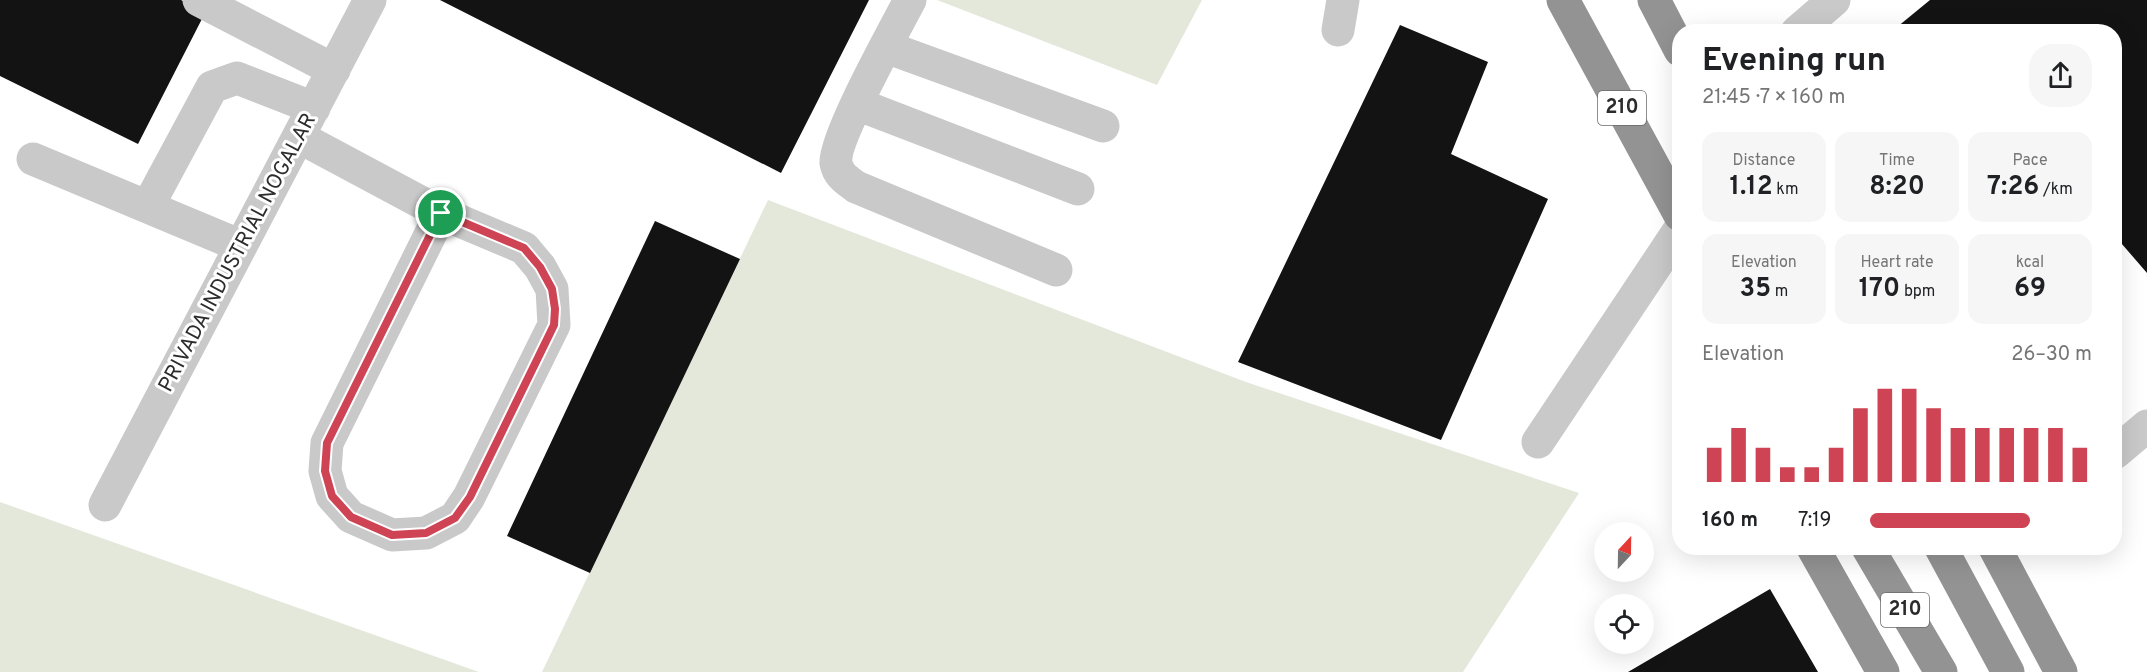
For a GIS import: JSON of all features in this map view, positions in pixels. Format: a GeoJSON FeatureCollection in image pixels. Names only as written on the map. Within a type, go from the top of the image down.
{"type":"FeatureCollection","features":[{"type":"Feature","properties":{"kind":"highway","name":"210"},"geometry":{"type":"LineString","coordinates":[[1563,0],[1672,200]]}},
{"type":"Feature","properties":{"kind":"highway"},"geometry":{"type":"LineString","coordinates":[[1654,0],[1672,35]]}},
{"type":"Feature","properties":{"kind":"highway"},"geometry":{"type":"LineString","coordinates":[[1818,555],[1883,672]]}},
{"type":"Feature","properties":{"kind":"highway","name":"210"},"geometry":{"type":"LineString","coordinates":[[1872,555],[1941,672]]}},
{"type":"Feature","properties":{"kind":"highway"},"geometry":{"type":"LineString","coordinates":[[1945,555],[2008,672]]}},
{"type":"Feature","properties":{"kind":"highway"},"geometry":{"type":"LineString","coordinates":[[2002,555],[2061,672]]}},
{"type":"Feature","properties":{"kind":"street"},"geometry":{"type":"LineString","coordinates":[[199,0],[334,70]]}},
{"type":"Feature","properties":{"kind":"street","name":"PRIVADA INDUSTRIAL NOGALAR"},"geometry":{"type":"LineString","coordinates":[[105,505],[370,0]]}},
{"type":"Feature","properties":{"kind":"street"},"geometry":{"type":"LineString","coordinates":[[910,0],[857,104],[839,145],[836,162],[841,176],[856,187],[1056,270]]}},
{"type":"Feature","properties":{"kind":"street"},"geometry":{"type":"LineString","coordinates":[[1806,24],[1834,0]]}},
{"type":"Feature","properties":{"kind":"street"},"geometry":{"type":"LineString","coordinates":[[886,47],[1103,126]]}},
{"type":"Feature","properties":{"kind":"street"},"geometry":{"type":"LineString","coordinates":[[148,206],[212,87],[237,78],[314,108]]}},
{"type":"Feature","properties":{"kind":"street"},"geometry":{"type":"LineString","coordinates":[[857,104],[1078,189]]}},
{"type":"Feature","properties":{"kind":"street"},"geometry":{"type":"LineString","coordinates":[[299,137],[441,213],[524,248],[540,267],[552,289],[554,325],[470,497],[455,518],[426,533],[392,535],[351,517],[332,496],[325,471],[327,443],[441,213]]}},
{"type":"Feature","properties":{"kind":"street"},"geometry":{"type":"LineString","coordinates":[[33,159],[241,246]]}},
{"type":"Feature","properties":{"kind":"street"},"geometry":{"type":"LineString","coordinates":[[1538,442],[1614,323],[1672,240]]}},
{"type":"Feature","properties":{"kind":"street"},"geometry":{"type":"LineString","coordinates":[[2122,447],[2147,426]]}},
{"type":"Feature","properties":{"kind":"shaded area"},"geometry":{"type":"Polygon","coordinates":[[[937,0],[1202,0],[1157,85],[937,0]]]}},
{"type":"Feature","properties":{"kind":"shaded area"},"geometry":{"type":"Polygon","coordinates":[[[768,200],[1246,382],[1579,493],[1463,672],[542,672],[768,200]]]}},
{"type":"Feature","properties":{"kind":"shaded area"},"geometry":{"type":"Polygon","coordinates":[[[0,502],[479,672],[0,672],[0,502]]]}},
{"type":"Feature","properties":{"kind":"building"},"geometry":{"type":"Polygon","coordinates":[[[0,0],[181,0],[205,13],[138,144],[0,76],[0,0]]]}},
{"type":"Feature","properties":{"kind":"building"},"geometry":{"type":"Polygon","coordinates":[[[440,0],[869,0],[781,173],[440,0]]]}},
{"type":"Feature","properties":{"kind":"building"},"geometry":{"type":"Polygon","coordinates":[[[1930,0],[2147,0],[2147,273],[2122,244],[2122,24],[1901,24],[1930,0]]]}},
{"type":"Feature","properties":{"kind":"building"},"geometry":{"type":"Polygon","coordinates":[[[1400,25],[1488,62],[1451,154],[1548,199],[1441,440],[1238,362],[1400,25]]]}},
{"type":"Feature","properties":{"kind":"building"},"geometry":{"type":"Polygon","coordinates":[[[655,221],[740,259],[590,573],[507,536],[655,221]]]}},
{"type":"Feature","properties":{"kind":"building"},"geometry":{"type":"Polygon","coordinates":[[[1770,589],[1818,672],[1628,672],[1770,589]]]}},
{"type":"Feature","properties":{"kind":"route"},"geometry":{"type":"LineString","coordinates":[[441,213],[524,248],[540,267],[552,289],[555,309],[554,325],[470,497],[455,518],[426,533],[392,535],[351,517],[332,496],[325,471],[327,443],[441,213]]}}]}
